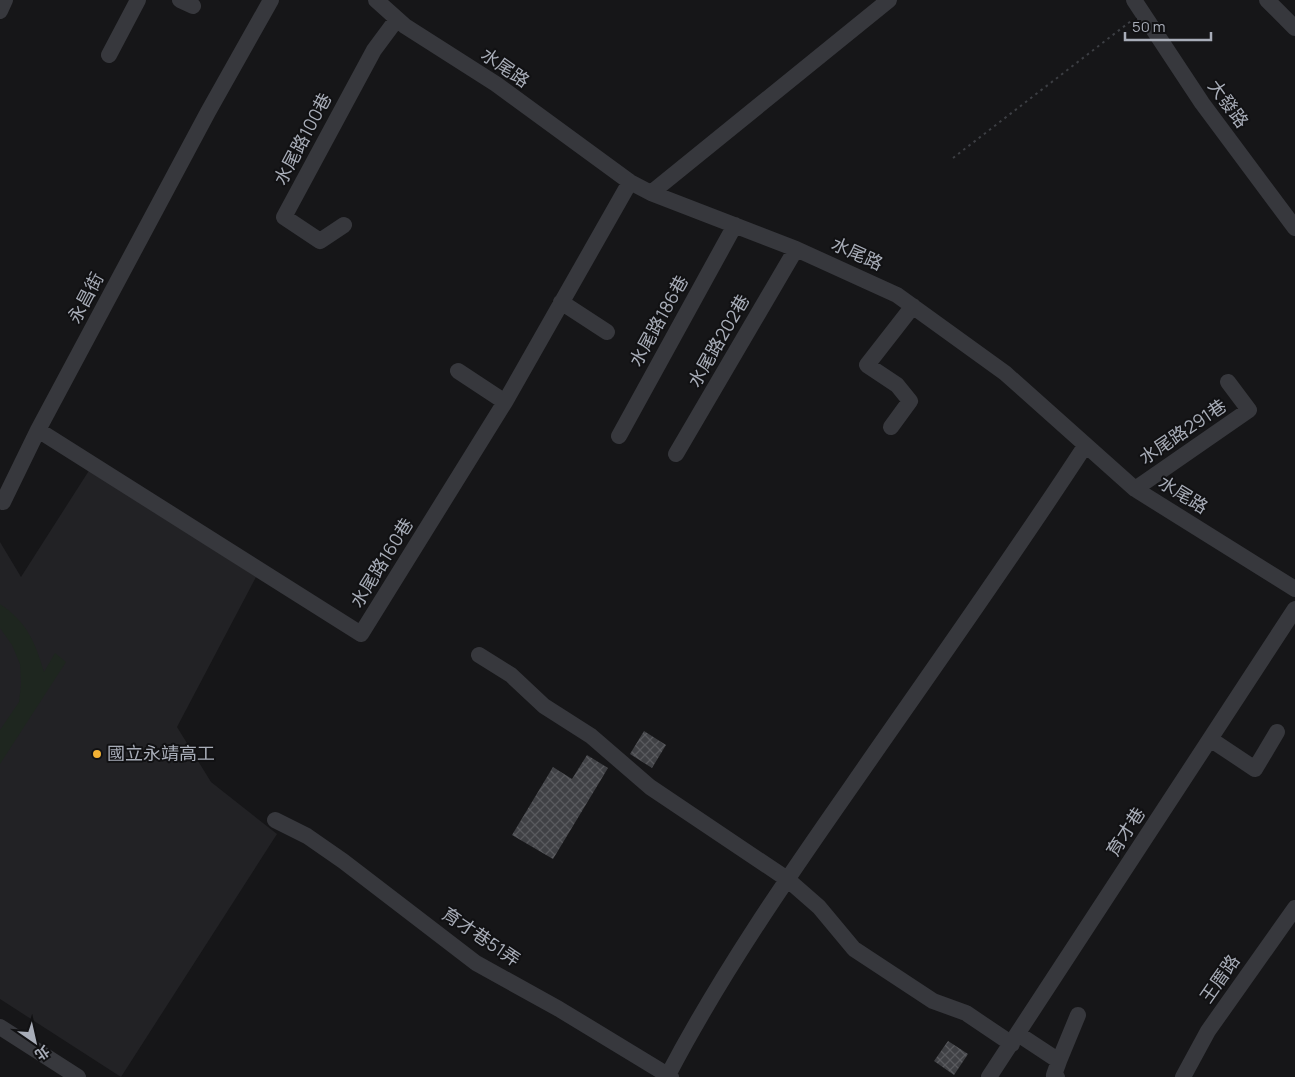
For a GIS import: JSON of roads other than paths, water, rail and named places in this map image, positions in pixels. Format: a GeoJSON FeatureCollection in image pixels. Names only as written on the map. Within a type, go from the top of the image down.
{"type":"FeatureCollection","features":[{"type":"Feature","properties":{"kind":"street"},"geometry":{"type":"LineString","coordinates":[[0,11],[5,0]]}},
{"type":"Feature","properties":{"kind":"street"},"geometry":{"type":"LineString","coordinates":[[109,55],[138,0]]}},
{"type":"Feature","properties":{"kind":"street","name":"永昌街"},"geometry":{"type":"LineString","coordinates":[[0,500],[3,502],[38,430],[208,112],[271,0]]}},
{"type":"Feature","properties":{"kind":"street","name":"水尾路"},"geometry":{"type":"LineString","coordinates":[[376,0],[397,19],[496,84],[630,182],[651,193],[796,249],[869,281],[912,306],[1005,373],[1135,489],[1295,589]]}},
{"type":"Feature","properties":{"kind":"street"},"geometry":{"type":"LineString","coordinates":[[651,193],[889,0]]}},
{"type":"Feature","properties":{"kind":"street"},"geometry":{"type":"LineString","coordinates":[[1267,0],[1295,28]]}},
{"type":"Feature","properties":{"kind":"street","name":"大發路"},"geometry":{"type":"LineString","coordinates":[[1138,6],[1202,103],[1295,228]]}},
{"type":"Feature","properties":{"kind":"street","name":"水尾路100巷"},"geometry":{"type":"LineString","coordinates":[[344,225],[320,241],[284,216],[374,50],[397,19]]}},
{"type":"Feature","properties":{"kind":"street","name":"水尾路160巷"},"geometry":{"type":"LineString","coordinates":[[38,430],[362,634],[505,402],[630,182]]}},
{"type":"Feature","properties":{"kind":"street","name":"水尾路186巷"},"geometry":{"type":"LineString","coordinates":[[619,436],[735,225]]}},
{"type":"Feature","properties":{"kind":"street","name":"水尾路202巷"},"geometry":{"type":"LineString","coordinates":[[676,454],[796,249]]}},
{"type":"Feature","properties":{"kind":"street"},"geometry":{"type":"LineString","coordinates":[[561,302],[608,332]]}},
{"type":"Feature","properties":{"kind":"street"},"geometry":{"type":"LineString","coordinates":[[891,427],[910,400],[897,385],[867,365],[912,306]]}},
{"type":"Feature","properties":{"kind":"street"},"geometry":{"type":"LineString","coordinates":[[458,371],[505,402]]}},
{"type":"Feature","properties":{"kind":"street","name":"水尾路291巷"},"geometry":{"type":"LineString","coordinates":[[1135,489],[1249,410],[1228,382]]}},
{"type":"Feature","properties":{"kind":"street"},"geometry":{"type":"LineString","coordinates":[[670,1076],[694,1026],[787,878],[1039,516],[1085,446]]}},
{"type":"Feature","properties":{"kind":"street","name":"育才巷"},"geometry":{"type":"LineString","coordinates":[[989,1077],[1295,609]]}},
{"type":"Feature","properties":{"kind":"street"},"geometry":{"type":"LineString","coordinates":[[479,655],[511,674],[544,706],[590,736],[650,787],[787,878],[819,907],[844,939],[854,948],[933,1001],[966,1013],[1015,1039],[1058,1069],[1078,1016]]}},
{"type":"Feature","properties":{"kind":"street"},"geometry":{"type":"LineString","coordinates":[[1210,739],[1255,769],[1277,732]]}},
{"type":"Feature","properties":{"kind":"street","name":"育才巷51弄"},"geometry":{"type":"LineString","coordinates":[[275,820],[322,846],[476,963],[550,1004],[670,1076]]}},
{"type":"Feature","properties":{"kind":"street","name":"王厝路"},"geometry":{"type":"LineString","coordinates":[[1183,1077],[1208,1030],[1295,908]]}},
{"type":"Feature","properties":{"kind":"street"},"geometry":{"type":"LineString","coordinates":[[0,1027],[78,1077]]}},
{"type":"Feature","properties":{"kind":"place","name":"國立永靖高工"},"geometry":{"type":"Point","coordinates":[97,754]}}]}
